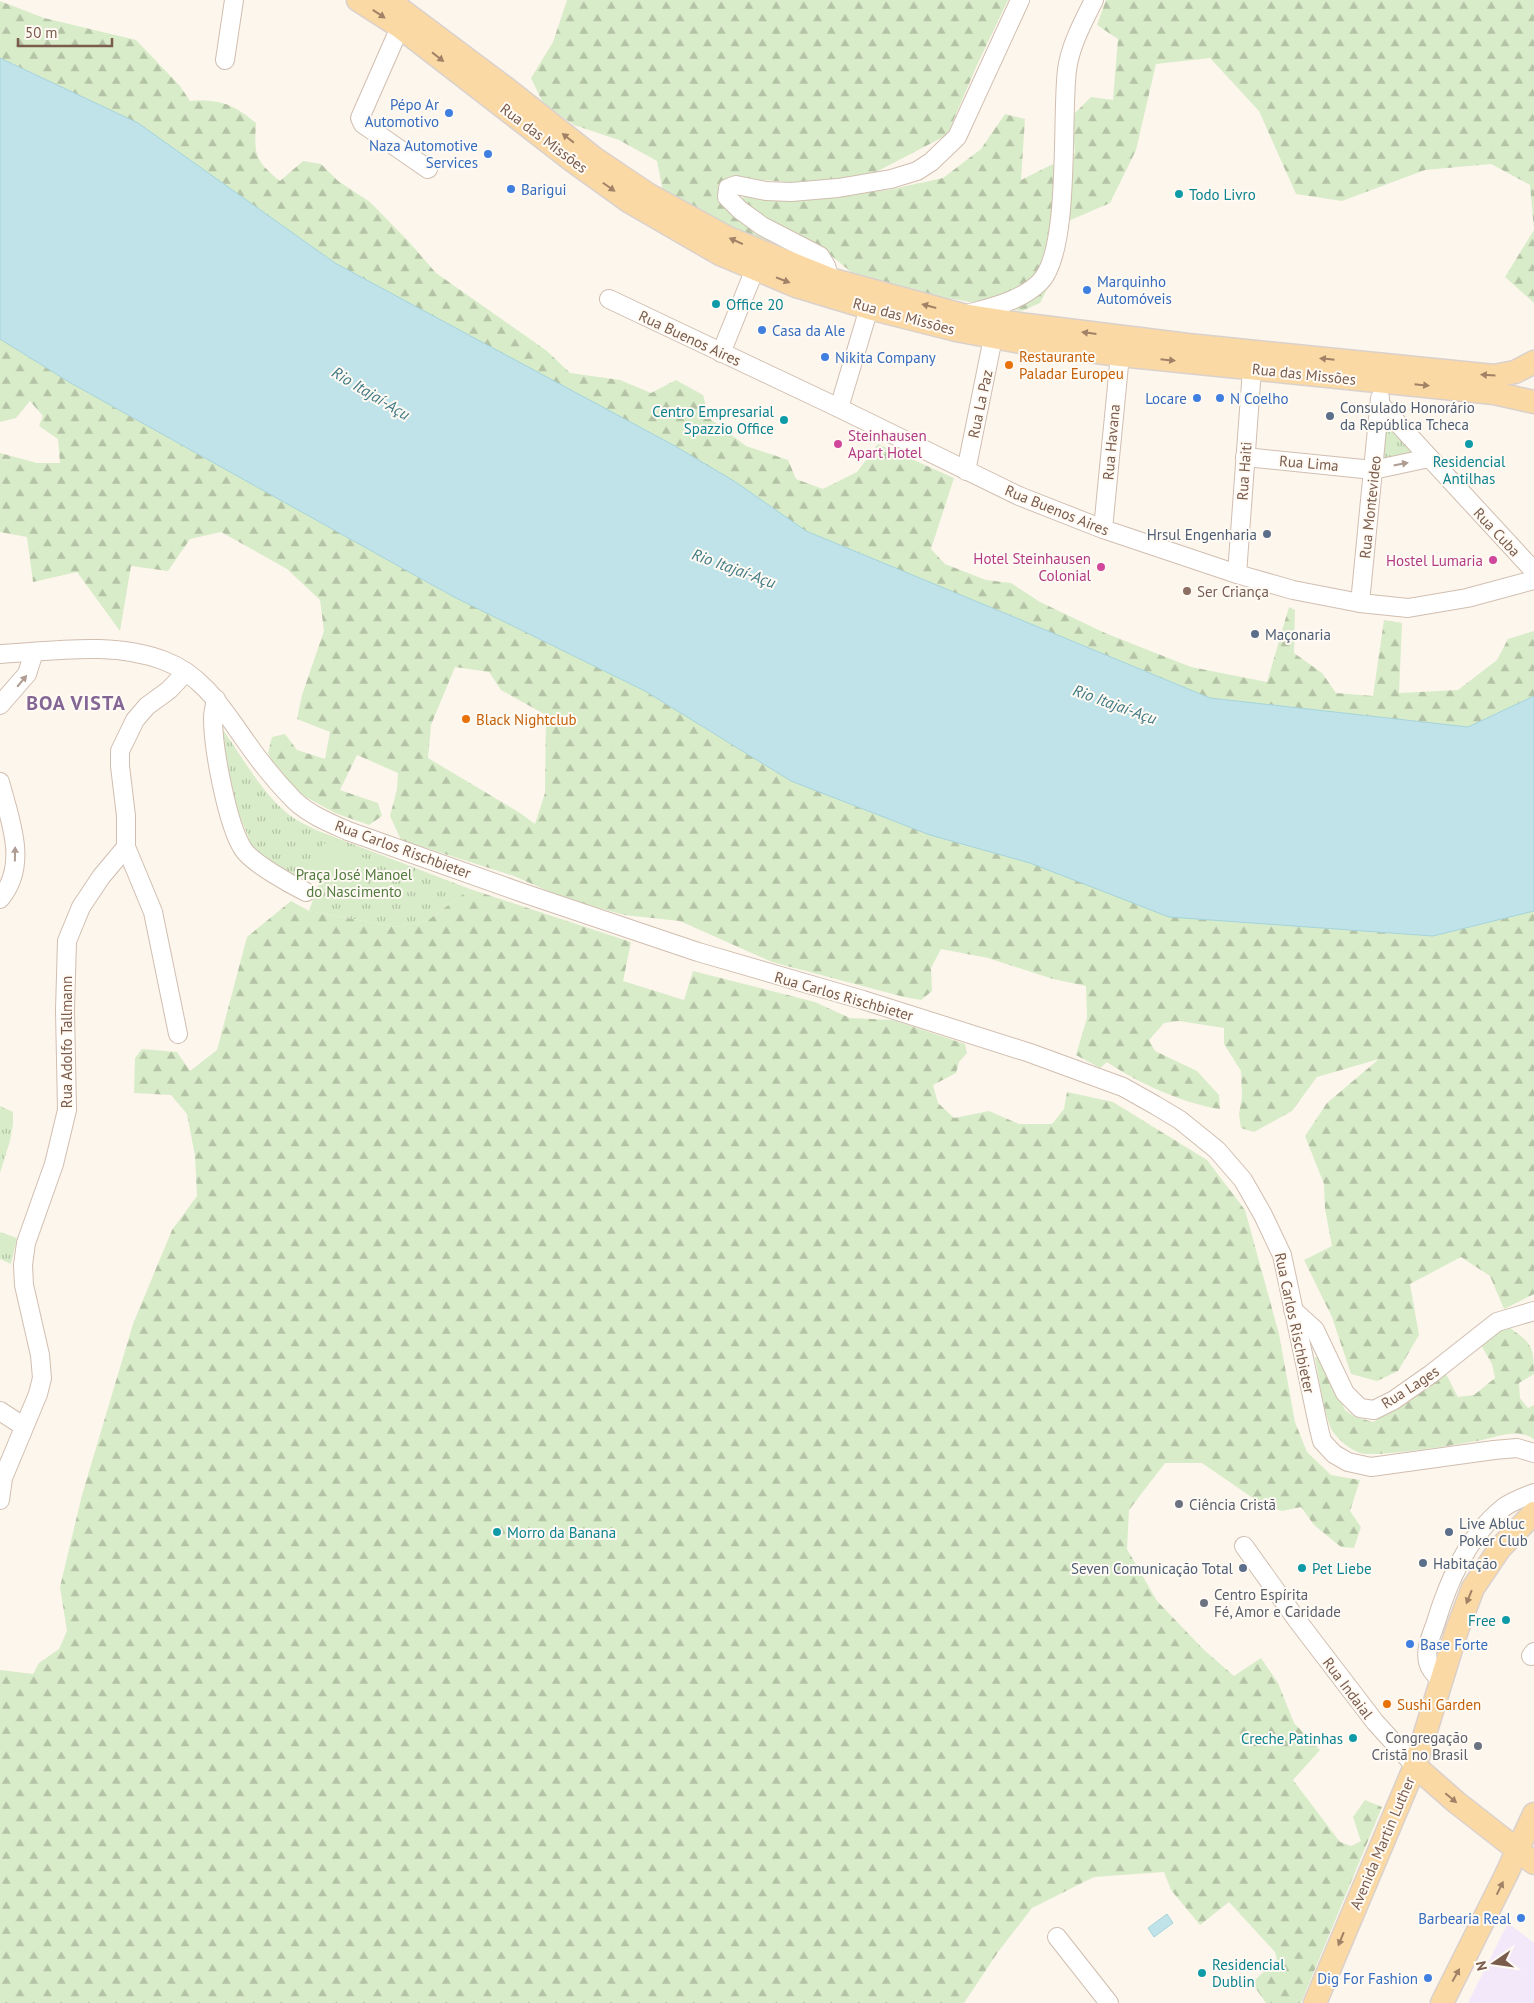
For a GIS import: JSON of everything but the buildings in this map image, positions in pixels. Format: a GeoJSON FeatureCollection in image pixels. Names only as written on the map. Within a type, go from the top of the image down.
{"type":"FeatureCollection","features":[{"type":"Feature","properties":{"kind":"main road","name":"Rua das Missões"},"geometry":{"type":"LineString","coordinates":[[358,0],[400,27],[573,161],[630,202],[720,254],[796,286],[869,308],[993,338],[1120,355],[1252,369],[1381,393],[1494,393],[1534,402]]}},
{"type":"Feature","properties":{"kind":"main road","name":"Rua das Missões"},"geometry":{"type":"LineString","coordinates":[[388,0],[507,89],[594,158],[648,195],[728,238],[830,279],[963,315],[1138,339],[1494,376],[1515,372],[1534,362]]}},
{"type":"Feature","properties":{"kind":"main road"},"geometry":{"type":"LineString","coordinates":[[1120,355],[1126,347],[1138,339]]}},
{"type":"Feature","properties":{"kind":"main road","name":"Avenida Martin Luther"},"geometry":{"type":"LineString","coordinates":[[1315,2003],[1415,1766],[1441,1680],[1473,1588],[1500,1548],[1533,1510]]}},
{"type":"Feature","properties":{"kind":"main road","name":"Rua Indaial"},"geometry":{"type":"LineString","coordinates":[[1415,1766],[1456,1802],[1526,1856]]}},
{"type":"Feature","properties":{"kind":"main road"},"geometry":{"type":"LineString","coordinates":[[1442,2003],[1526,1856],[1534,1814]]}},
{"type":"Feature","properties":{"kind":"street"},"geometry":{"type":"LineString","coordinates":[[225,60],[234,0]]}},
{"type":"Feature","properties":{"kind":"street"},"geometry":{"type":"LineString","coordinates":[[830,279],[826,266],[820,256],[762,226],[740,210],[726,197],[728,188],[736,185],[791,192],[838,188],[891,179],[917,171],[931,162],[957,137],[1020,0]]}},
{"type":"Feature","properties":{"kind":"street"},"geometry":{"type":"LineString","coordinates":[[963,315],[994,307],[1024,294],[1040,282],[1050,267],[1058,236],[1067,69],[1078,33],[1094,0]]}},
{"type":"Feature","properties":{"kind":"street"},"geometry":{"type":"LineString","coordinates":[[400,27],[360,118],[362,124],[428,169]]}},
{"type":"Feature","properties":{"kind":"street"},"geometry":{"type":"LineString","coordinates":[[721,353],[755,269]]}},
{"type":"Feature","properties":{"kind":"street","name":"Rua Buenos Aires"},"geometry":{"type":"LineString","coordinates":[[609,299],[1019,496],[1103,530],[1237,574],[1293,590],[1360,603],[1408,608],[1467,598],[1534,580]]}},
{"type":"Feature","properties":{"kind":"street"},"geometry":{"type":"LineString","coordinates":[[839,408],[869,308]]}},
{"type":"Feature","properties":{"kind":"street","name":"Rua La Paz"},"geometry":{"type":"LineString","coordinates":[[966,471],[993,338]]}},
{"type":"Feature","properties":{"kind":"street","name":"Rua Havana"},"geometry":{"type":"LineString","coordinates":[[1103,530],[1120,355]]}},
{"type":"Feature","properties":{"kind":"street","name":"Rua Haiti"},"geometry":{"type":"LineString","coordinates":[[1237,574],[1252,369]]}},
{"type":"Feature","properties":{"kind":"street","name":"Rua Cuba"},"geometry":{"type":"LineString","coordinates":[[1381,393],[1429,458],[1534,571]]}},
{"type":"Feature","properties":{"kind":"street","name":"Rua Montevideo"},"geometry":{"type":"LineString","coordinates":[[1360,603],[1381,393]]}},
{"type":"Feature","properties":{"kind":"street","name":"Rua Lima"},"geometry":{"type":"LineString","coordinates":[[1245,457],[1373,470],[1429,458]]}},
{"type":"Feature","properties":{"kind":"street","name":"Rua Carlos Rischbieter"},"geometry":{"type":"LineString","coordinates":[[0,654],[100,649],[131,651],[165,661],[186,672],[216,699],[252,749],[297,803],[321,818],[348,831],[698,952],[880,1005],[1030,1053],[1123,1087],[1180,1120],[1212,1146],[1243,1180],[1263,1215],[1282,1255],[1322,1441],[1334,1454],[1348,1462],[1371,1468],[1517,1448],[1534,1453]]}},
{"type":"Feature","properties":{"kind":"street"},"geometry":{"type":"LineString","coordinates":[[0,705],[27,674],[34,652]]}},
{"type":"Feature","properties":{"kind":"street"},"geometry":{"type":"LineString","coordinates":[[178,1034],[153,912],[126,847],[126,816],[120,751],[134,720],[147,706],[169,690],[186,672]]}},
{"type":"Feature","properties":{"kind":"street"},"geometry":{"type":"LineString","coordinates":[[216,699],[213,718],[223,788],[232,823],[244,850],[280,878],[306,892]]}},
{"type":"Feature","properties":{"kind":"street"},"geometry":{"type":"LineString","coordinates":[[0,782],[14,837],[16,856],[14,876],[0,898]]}},
{"type":"Feature","properties":{"kind":"street","name":"Rua Adolfo Tallmann"},"geometry":{"type":"LineString","coordinates":[[0,1500],[3,1478],[23,1426],[38,1394],[42,1378],[40,1355],[24,1285],[23,1265],[26,1243],[54,1164],[67,1110],[65,1010],[67,941],[81,907],[101,877],[126,847]]}},
{"type":"Feature","properties":{"kind":"street","name":"Rua Lages"},"geometry":{"type":"LineString","coordinates":[[1293,1310],[1315,1330],[1346,1393],[1353,1402],[1367,1410],[1382,1407],[1394,1400],[1460,1353],[1497,1322],[1534,1311]]}},
{"type":"Feature","properties":{"kind":"street"},"geometry":{"type":"LineString","coordinates":[[0,1412],[23,1426]]}},
{"type":"Feature","properties":{"kind":"street"},"geometry":{"type":"LineString","coordinates":[[1441,1680],[1431,1670],[1427,1652],[1441,1605],[1459,1562],[1476,1537],[1502,1508],[1534,1493]]}},
{"type":"Feature","properties":{"kind":"street","name":"Rua Indaial"},"geometry":{"type":"LineString","coordinates":[[1244,1546],[1297,1620],[1375,1722],[1415,1766]]}},
{"type":"Feature","properties":{"kind":"street"},"geometry":{"type":"LineString","coordinates":[[1057,1937],[1109,2003]]}},
{"type":"Feature","properties":{"kind":"shaded area"},"geometry":{"type":"Polygon","coordinates":[[[1508,1923],[1534,1943],[1534,2003],[1468,2003],[1508,1923]]]}},
{"type":"Feature","properties":{"kind":"green space"},"geometry":{"type":"Polygon","coordinates":[[[567,0],[1008,0],[947,135],[876,172],[809,184],[764,180],[724,181],[718,186],[722,206],[756,234],[812,259],[775,253],[663,192],[657,161],[619,140],[574,125],[543,103],[531,78],[553,42],[567,0]]]}},
{"type":"Feature","properties":{"kind":"green space"},"geometry":{"type":"Polygon","coordinates":[[[1106,0],[1534,0],[1534,230],[1530,185],[1491,164],[1425,170],[1342,201],[1296,194],[1259,111],[1210,58],[1156,64],[1136,150],[1110,203],[1066,222],[1055,274],[1040,303],[1022,311],[900,290],[857,277],[833,257],[744,206],[742,198],[746,195],[822,197],[888,190],[943,178],[981,149],[1005,114],[1025,119],[1021,180],[1075,153],[1072,116],[1091,97],[1113,100],[1118,39],[1097,25],[1106,0]]]}},
{"type":"Feature","properties":{"kind":"green space"},"geometry":{"type":"Polygon","coordinates":[[[0,1],[44,18],[136,40],[180,86],[190,101],[210,101],[226,104],[240,111],[256,123],[255,143],[258,156],[265,168],[280,181],[303,161],[321,164],[338,181],[370,202],[436,273],[547,351],[570,373],[620,380],[651,393],[676,380],[703,395],[709,418],[746,446],[788,460],[796,479],[823,489],[857,472],[878,444],[954,478],[931,549],[945,564],[986,580],[1011,583],[1040,602],[1105,633],[1191,667],[1267,682],[1289,607],[1295,610],[1294,653],[1322,673],[1336,693],[1373,696],[1384,620],[1402,623],[1399,693],[1458,690],[1497,660],[1508,639],[1534,631],[1534,696],[1468,727],[1210,698],[806,531],[734,481],[335,263],[138,123],[0,58],[0,1]]]}},
{"type":"Feature","properties":{"kind":"green space"},"geometry":{"type":"Polygon","coordinates":[[[1534,230],[1534,303],[1505,277],[1534,230]]]}},
{"type":"Feature","properties":{"kind":"green space"},"geometry":{"type":"Polygon","coordinates":[[[0,339],[69,382],[454,597],[645,691],[791,781],[930,835],[1030,863],[1433,936],[1534,911],[1534,1294],[1504,1309],[1490,1276],[1461,1257],[1410,1284],[1419,1335],[1398,1371],[1377,1381],[1351,1374],[1332,1317],[1304,1260],[1332,1246],[1325,1209],[1324,1184],[1305,1136],[1327,1103],[1379,1059],[1317,1077],[1292,1111],[1254,1132],[1241,1128],[1239,1114],[1242,1097],[1241,1071],[1224,1044],[1224,1028],[1179,1021],[1164,1023],[1149,1040],[1155,1051],[1197,1071],[1219,1095],[1220,1109],[1162,1092],[1133,1078],[1107,1062],[1100,1068],[1076,1055],[1087,1018],[1086,986],[1053,979],[988,958],[941,949],[931,968],[932,991],[921,1000],[904,997],[772,962],[680,921],[624,915],[564,898],[514,876],[401,840],[390,816],[397,789],[398,773],[357,755],[340,790],[378,803],[382,816],[369,825],[335,813],[304,796],[277,773],[268,753],[272,737],[285,734],[297,750],[325,759],[330,732],[297,719],[302,695],[324,631],[320,600],[287,569],[221,532],[190,539],[168,571],[131,566],[120,631],[77,572],[33,582],[27,537],[0,532],[0,453],[37,463],[60,463],[58,439],[39,426],[43,416],[30,401],[16,418],[0,422],[0,339]],[[455,667],[431,725],[428,758],[535,824],[545,793],[546,715],[501,690],[489,672],[455,667]]]}},
{"type":"Feature","properties":{"kind":"green space"},"geometry":{"type":"Polygon","coordinates":[[[1384,420],[1417,456],[1377,463],[1384,420]]]}},
{"type":"Feature","properties":{"kind":"green space","name":"Praça José Manoel do Nascimento"},"geometry":{"type":"Polygon","coordinates":[[[220,726],[263,788],[273,800],[295,819],[316,830],[470,889],[427,921],[396,927],[309,911],[319,883],[282,869],[266,859],[250,842],[232,793],[220,726]]]}},
{"type":"Feature","properties":{"kind":"green space"},"geometry":{"type":"Polygon","coordinates":[[[323,843],[375,862],[362,896],[311,877],[323,843]]]}},
{"type":"Feature","properties":{"kind":"green space"},"geometry":{"type":"Polygon","coordinates":[[[470,889],[631,942],[623,981],[684,1000],[693,971],[815,1002],[850,1018],[893,1020],[965,1044],[967,1053],[959,1062],[956,1073],[933,1085],[938,1103],[954,1118],[989,1111],[1019,1124],[1052,1124],[1064,1109],[1067,1092],[1113,1102],[1207,1160],[1245,1210],[1279,1334],[1295,1422],[1307,1452],[1331,1475],[1360,1480],[1350,1511],[1361,1527],[1354,1548],[1341,1547],[1314,1525],[1301,1507],[1282,1511],[1263,1505],[1202,1463],[1165,1463],[1129,1510],[1127,1549],[1157,1601],[1204,1650],[1234,1676],[1261,1658],[1278,1683],[1294,1723],[1320,1750],[1293,1780],[1340,1842],[1351,1846],[1361,1841],[1353,1817],[1365,1800],[1382,1807],[1301,2003],[1266,2003],[1252,1983],[1277,1959],[1275,1952],[1229,1902],[1200,1925],[1171,1890],[1164,1872],[1094,1877],[1032,1908],[998,1952],[964,2003],[0,2003],[0,1670],[33,1674],[39,1663],[59,1649],[67,1631],[60,1587],[82,1495],[133,1324],[172,1230],[197,1196],[195,1156],[187,1114],[171,1095],[134,1093],[135,1058],[142,1049],[177,1052],[190,1071],[217,1050],[247,937],[291,901],[309,911],[396,927],[427,921],[470,889]]]}},
{"type":"Feature","properties":{"kind":"green space"},"geometry":{"type":"Polygon","coordinates":[[[0,1106],[13,1112],[13,1124],[0,1173],[0,1106]]]}},
{"type":"Feature","properties":{"kind":"green space"},"geometry":{"type":"Polygon","coordinates":[[[0,1232],[17,1238],[11,1264],[0,1259],[0,1232]]]}},
{"type":"Feature","properties":{"kind":"green space"},"geometry":{"type":"Polygon","coordinates":[[[1506,1325],[1529,1344],[1533,1355],[1534,1374],[1519,1383],[1520,1398],[1528,1408],[1534,1405],[1534,1439],[1515,1433],[1438,1447],[1370,1454],[1360,1453],[1352,1449],[1333,1432],[1325,1407],[1315,1357],[1319,1357],[1345,1410],[1355,1417],[1373,1422],[1445,1372],[1458,1397],[1474,1395],[1495,1378],[1492,1364],[1481,1345],[1506,1325]]]}},
{"type":"Feature","properties":{"kind":"water","name":"Rio Itajaí-Açu"},"geometry":{"type":"Polygon","coordinates":[[[0,58],[138,123],[335,263],[675,446],[734,481],[806,531],[1210,698],[1468,727],[1534,696],[1534,911],[1433,936],[1169,917],[1030,863],[930,835],[791,781],[645,691],[454,597],[69,382],[0,339],[0,58]]]}},
{"type":"Feature","properties":{"kind":"water"},"geometry":{"type":"Polygon","coordinates":[[[1167,1914],[1173,1923],[1154,1937],[1148,1928],[1167,1914]]]}},
{"type":"Feature","properties":{"kind":"place","name":"Pépo Ar Automotivo"},"geometry":{"type":"Point","coordinates":[449,113]}},
{"type":"Feature","properties":{"kind":"place","name":"Naza Automotive Services"},"geometry":{"type":"Point","coordinates":[488,154]}},
{"type":"Feature","properties":{"kind":"place","name":"Barigui"},"geometry":{"type":"Point","coordinates":[511,189]}},
{"type":"Feature","properties":{"kind":"place","name":"Todo Livro"},"geometry":{"type":"Point","coordinates":[1179,194]}},
{"type":"Feature","properties":{"kind":"place","name":"Marquinho Automóveis"},"geometry":{"type":"Point","coordinates":[1087,290]}},
{"type":"Feature","properties":{"kind":"place","name":"Office 20"},"geometry":{"type":"Point","coordinates":[716,304]}},
{"type":"Feature","properties":{"kind":"place","name":"Casa da Ale"},"geometry":{"type":"Point","coordinates":[762,330]}},
{"type":"Feature","properties":{"kind":"place","name":"Nikita Company"},"geometry":{"type":"Point","coordinates":[825,357]}},
{"type":"Feature","properties":{"kind":"place","name":"Restaurante Paladar Europeu"},"geometry":{"type":"Point","coordinates":[1009,365]}},
{"type":"Feature","properties":{"kind":"place","name":"Locare"},"geometry":{"type":"Point","coordinates":[1197,398]}},
{"type":"Feature","properties":{"kind":"place","name":"N Coelho"},"geometry":{"type":"Point","coordinates":[1220,398]}},
{"type":"Feature","properties":{"kind":"place","name":"Consulado Honorário da República Tcheca"},"geometry":{"type":"Point","coordinates":[1330,416]}},
{"type":"Feature","properties":{"kind":"place","name":"Centro Empresarial Spazzio Office"},"geometry":{"type":"Point","coordinates":[784,420]}},
{"type":"Feature","properties":{"kind":"place","name":"Steinhausen Apart Hotel"},"geometry":{"type":"Point","coordinates":[838,444]}},
{"type":"Feature","properties":{"kind":"place","name":"Residencial Antilhas"},"geometry":{"type":"Point","coordinates":[1469,444]}},
{"type":"Feature","properties":{"kind":"place","name":"Hrsul Engenharia"},"geometry":{"type":"Point","coordinates":[1267,534]}},
{"type":"Feature","properties":{"kind":"place","name":"Hostel Lumaria"},"geometry":{"type":"Point","coordinates":[1493,560]}},
{"type":"Feature","properties":{"kind":"place","name":"Hotel Steinhausen Colonial"},"geometry":{"type":"Point","coordinates":[1101,567]}},
{"type":"Feature","properties":{"kind":"place","name":"Ser Criança"},"geometry":{"type":"Point","coordinates":[1187,591]}},
{"type":"Feature","properties":{"kind":"place","name":"Maçonaria"},"geometry":{"type":"Point","coordinates":[1255,634]}},
{"type":"Feature","properties":{"kind":"place","name":"Black Nightclub"},"geometry":{"type":"Point","coordinates":[466,719]}},
{"type":"Feature","properties":{"kind":"place","name":"Ciência Cristã"},"geometry":{"type":"Point","coordinates":[1179,1504]}},
{"type":"Feature","properties":{"kind":"place","name":"Morro da Banana"},"geometry":{"type":"Point","coordinates":[497,1532]}},
{"type":"Feature","properties":{"kind":"place","name":"Live Abluc Poker Club"},"geometry":{"type":"Point","coordinates":[1449,1532]}},
{"type":"Feature","properties":{"kind":"place","name":"Habitação"},"geometry":{"type":"Point","coordinates":[1423,1563]}},
{"type":"Feature","properties":{"kind":"place","name":"Seven Comunicação Total"},"geometry":{"type":"Point","coordinates":[1243,1568]}},
{"type":"Feature","properties":{"kind":"place","name":"Pet Liebe"},"geometry":{"type":"Point","coordinates":[1302,1568]}},
{"type":"Feature","properties":{"kind":"place","name":"Centro Espírita Fé, Amor e Caridade"},"geometry":{"type":"Point","coordinates":[1204,1603]}},
{"type":"Feature","properties":{"kind":"place","name":"Free"},"geometry":{"type":"Point","coordinates":[1506,1620]}},
{"type":"Feature","properties":{"kind":"place","name":"Base Forte"},"geometry":{"type":"Point","coordinates":[1410,1644]}},
{"type":"Feature","properties":{"kind":"place","name":"Sushi Garden"},"geometry":{"type":"Point","coordinates":[1387,1704]}},
{"type":"Feature","properties":{"kind":"place","name":"Creche Patinhas"},"geometry":{"type":"Point","coordinates":[1353,1738]}},
{"type":"Feature","properties":{"kind":"place","name":"Congregação Cristã no Brasil"},"geometry":{"type":"Point","coordinates":[1478,1746]}},
{"type":"Feature","properties":{"kind":"place","name":"Barbearia Real"},"geometry":{"type":"Point","coordinates":[1521,1918]}},
{"type":"Feature","properties":{"kind":"place","name":"Residencial Dublin"},"geometry":{"type":"Point","coordinates":[1202,1973]}},
{"type":"Feature","properties":{"kind":"place","name":"Dig For Fashion"},"geometry":{"type":"Point","coordinates":[1428,1978]}},
{"type":"Feature","properties":{"kind":"district","name":"BOA VISTA"},"geometry":{"type":"Point","coordinates":[76,703]}}]}
